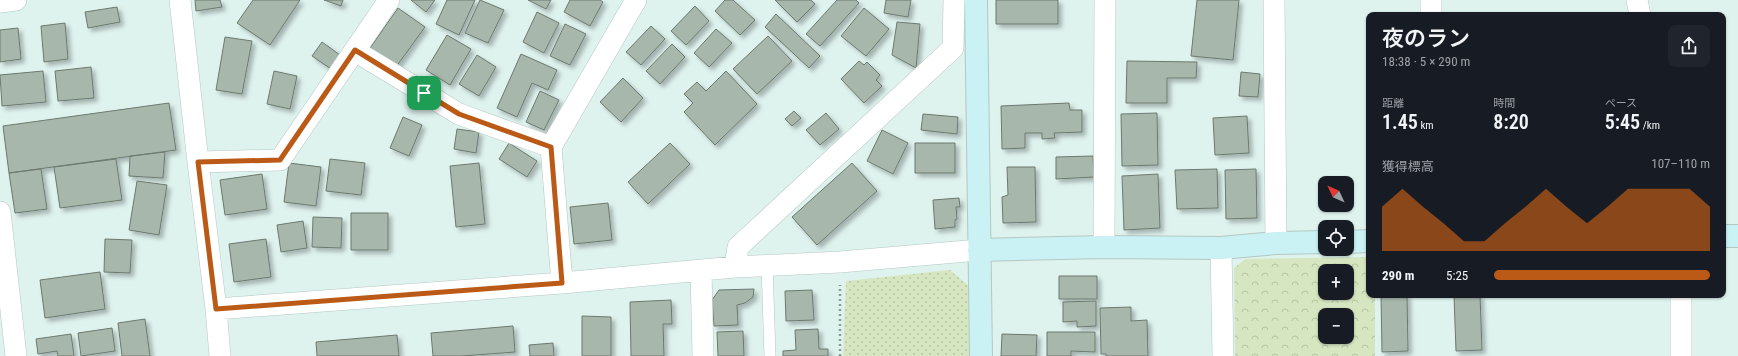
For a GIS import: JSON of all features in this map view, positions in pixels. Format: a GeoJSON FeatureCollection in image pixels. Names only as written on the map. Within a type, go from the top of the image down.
{"type":"FeatureCollection","features":[{"type":"Feature","properties":{"kind":"street"},"geometry":{"type":"LineString","coordinates":[[0,2],[16,0]]}},
{"type":"Feature","properties":{"kind":"street"},"geometry":{"type":"LineString","coordinates":[[180,0],[216,309],[220,356]]}},
{"type":"Feature","properties":{"kind":"street"},"geometry":{"type":"LineString","coordinates":[[198,162],[280,160],[389,0]]}},
{"type":"Feature","properties":{"kind":"street"},"geometry":{"type":"LineString","coordinates":[[562,283],[551,147],[636,0]]}},
{"type":"Feature","properties":{"kind":"street"},"geometry":{"type":"LineString","coordinates":[[735,267],[738,246],[953,48],[954,0]]}},
{"type":"Feature","properties":{"kind":"street"},"geometry":{"type":"LineString","coordinates":[[976,0],[978,250],[981,356]]}},
{"type":"Feature","properties":{"kind":"street"},"geometry":{"type":"LineString","coordinates":[[1104,247],[1105,0]]}},
{"type":"Feature","properties":{"kind":"street"},"geometry":{"type":"LineString","coordinates":[[1274,0],[1276,243]]}},
{"type":"Feature","properties":{"kind":"street"},"geometry":{"type":"LineString","coordinates":[[1430,0],[1431,12]]}},
{"type":"Feature","properties":{"kind":"street"},"geometry":{"type":"LineString","coordinates":[[1637,0],[1639,12]]}},
{"type":"Feature","properties":{"kind":"street"},"geometry":{"type":"LineString","coordinates":[[355,50],[459,114],[551,147]]}},
{"type":"Feature","properties":{"kind":"street"},"geometry":{"type":"LineString","coordinates":[[0,212],[16,356]]}},
{"type":"Feature","properties":{"kind":"street"},"geometry":{"type":"LineString","coordinates":[[1726,236],[1738,236]]}},
{"type":"Feature","properties":{"kind":"street"},"geometry":{"type":"LineString","coordinates":[[1354,242],[1366,241]]}},
{"type":"Feature","properties":{"kind":"street"},"geometry":{"type":"LineString","coordinates":[[216,309],[562,283],[735,267],[840,262],[978,250],[1104,247],[1221,248],[1276,243],[1318,242]]}},
{"type":"Feature","properties":{"kind":"street"},"geometry":{"type":"LineString","coordinates":[[1221,248],[1223,356]]}},
{"type":"Feature","properties":{"kind":"street"},"geometry":{"type":"LineString","coordinates":[[701,271],[702,356]]}},
{"type":"Feature","properties":{"kind":"street"},"geometry":{"type":"LineString","coordinates":[[1681,298],[1681,356]]}},
{"type":"Feature","properties":{"kind":"lane"},"geometry":{"type":"LineString","coordinates":[[767,265],[770,356]]}},
{"type":"Feature","properties":{"kind":"path"},"geometry":{"type":"LineString","coordinates":[[840,262],[840,356]]}},
{"type":"Feature","properties":{"kind":"green space"},"geometry":{"type":"Polygon","coordinates":[[[1366,257],[1366,298],[1375,298],[1375,356],[1235,356],[1234,268],[1245,259],[1366,257]]]}},
{"type":"Feature","properties":{"kind":"green space"},"geometry":{"type":"Polygon","coordinates":[[[950,270],[970,287],[970,356],[843,356],[846,281],[950,270]]]}},
{"type":"Feature","properties":{"kind":"building"},"geometry":{"type":"Polygon","coordinates":[[[195,0],[220,0],[222,7],[196,11],[195,0]]]}},
{"type":"Feature","properties":{"kind":"building"},"geometry":{"type":"Polygon","coordinates":[[[253,0],[300,0],[270,45],[237,23],[253,0]]]}},
{"type":"Feature","properties":{"kind":"building"},"geometry":{"type":"Polygon","coordinates":[[[324,0],[343,0],[341,6],[324,0]]]}},
{"type":"Feature","properties":{"kind":"building"},"geometry":{"type":"Polygon","coordinates":[[[411,0],[435,0],[426,12],[411,0]]]}},
{"type":"Feature","properties":{"kind":"building"},"geometry":{"type":"Polygon","coordinates":[[[447,0],[475,0],[459,35],[436,24],[447,0]]]}},
{"type":"Feature","properties":{"kind":"building"},"geometry":{"type":"Polygon","coordinates":[[[480,0],[504,10],[488,43],[465,33],[480,0]]]}},
{"type":"Feature","properties":{"kind":"building"},"geometry":{"type":"Polygon","coordinates":[[[528,0],[551,0],[546,9],[528,0]]]}},
{"type":"Feature","properties":{"kind":"building"},"geometry":{"type":"Polygon","coordinates":[[[570,0],[600,0],[603,2],[590,26],[564,12],[570,0]]]}},
{"type":"Feature","properties":{"kind":"building"},"geometry":{"type":"Polygon","coordinates":[[[725,0],[733,0],[755,20],[740,35],[715,11],[725,0]]]}},
{"type":"Feature","properties":{"kind":"building"},"geometry":{"type":"Polygon","coordinates":[[[775,0],[811,0],[815,4],[797,22],[775,0]]]}},
{"type":"Feature","properties":{"kind":"building"},"geometry":{"type":"Polygon","coordinates":[[[837,0],[856,0],[859,3],[820,46],[806,34],[837,0]]]}},
{"type":"Feature","properties":{"kind":"building"},"geometry":{"type":"Polygon","coordinates":[[[886,0],[911,0],[908,17],[884,13],[886,0]]]}},
{"type":"Feature","properties":{"kind":"building"},"geometry":{"type":"Polygon","coordinates":[[[996,0],[1058,0],[1058,24],[996,24],[996,0]]]}},
{"type":"Feature","properties":{"kind":"building"},"geometry":{"type":"Polygon","coordinates":[[[1197,0],[1239,0],[1233,60],[1191,56],[1197,0]]]}},
{"type":"Feature","properties":{"kind":"building"},"geometry":{"type":"Polygon","coordinates":[[[695,6],[709,21],[686,45],[671,31],[695,6]]]}},
{"type":"Feature","properties":{"kind":"building"},"geometry":{"type":"Polygon","coordinates":[[[117,7],[120,22],[88,28],[85,12],[117,7]]]}},
{"type":"Feature","properties":{"kind":"building"},"geometry":{"type":"Polygon","coordinates":[[[398,8],[425,27],[396,67],[370,48],[398,8]]]}},
{"type":"Feature","properties":{"kind":"building"},"geometry":{"type":"Polygon","coordinates":[[[864,8],[889,29],[866,56],[841,36],[864,8]]]}},
{"type":"Feature","properties":{"kind":"building"},"geometry":{"type":"Polygon","coordinates":[[[537,12],[559,23],[544,53],[523,42],[537,12]]]}},
{"type":"Feature","properties":{"kind":"building"},"geometry":{"type":"Polygon","coordinates":[[[776,14],[820,56],[809,68],[765,27],[776,14]]]}},
{"type":"Feature","properties":{"kind":"building"},"geometry":{"type":"Polygon","coordinates":[[[897,22],[920,24],[916,68],[892,55],[897,22]]]}},
{"type":"Feature","properties":{"kind":"building"},"geometry":{"type":"Polygon","coordinates":[[[65,23],[68,59],[44,62],[41,26],[65,23]]]}},
{"type":"Feature","properties":{"kind":"building"},"geometry":{"type":"Polygon","coordinates":[[[565,24],[586,34],[570,65],[550,56],[565,24]]]}},
{"type":"Feature","properties":{"kind":"building"},"geometry":{"type":"Polygon","coordinates":[[[651,26],[665,39],[641,65],[626,52],[651,26]]]}},
{"type":"Feature","properties":{"kind":"building"},"geometry":{"type":"Polygon","coordinates":[[[18,28],[21,59],[0,62],[0,30],[18,28]]]}},
{"type":"Feature","properties":{"kind":"building"},"geometry":{"type":"Polygon","coordinates":[[[716,29],[732,43],[709,67],[694,53],[716,29]]]}},
{"type":"Feature","properties":{"kind":"building"},"geometry":{"type":"Polygon","coordinates":[[[447,35],[471,49],[450,85],[426,70],[447,35]]]}},
{"type":"Feature","properties":{"kind":"building"},"geometry":{"type":"Polygon","coordinates":[[[768,36],[792,61],[757,94],[733,69],[768,36]]]}},
{"type":"Feature","properties":{"kind":"building"},"geometry":{"type":"Polygon","coordinates":[[[225,37],[252,41],[242,94],[216,90],[225,37]]]}},
{"type":"Feature","properties":{"kind":"building"},"geometry":{"type":"Polygon","coordinates":[[[322,42],[340,55],[331,69],[312,56],[322,42]]]}},
{"type":"Feature","properties":{"kind":"building"},"geometry":{"type":"Polygon","coordinates":[[[672,44],[685,57],[660,84],[646,71],[672,44]]]}},
{"type":"Feature","properties":{"kind":"building"},"geometry":{"type":"Polygon","coordinates":[[[521,54],[557,70],[548,90],[532,83],[517,117],[497,108],[521,54]]]}},
{"type":"Feature","properties":{"kind":"building"},"geometry":{"type":"Polygon","coordinates":[[[477,55],[496,67],[479,96],[459,84],[477,55]]]}},
{"type":"Feature","properties":{"kind":"building"},"geometry":{"type":"Polygon","coordinates":[[[859,61],[864,65],[867,62],[880,75],[876,80],[882,86],[864,103],[841,79],[859,61]]]}},
{"type":"Feature","properties":{"kind":"building"},"geometry":{"type":"Polygon","coordinates":[[[1127,61],[1197,62],[1196,78],[1167,78],[1167,103],[1126,103],[1127,61]]]}},
{"type":"Feature","properties":{"kind":"building"},"geometry":{"type":"Polygon","coordinates":[[[91,67],[94,98],[58,101],[55,71],[91,67]]]}},
{"type":"Feature","properties":{"kind":"building"},"geometry":{"type":"Polygon","coordinates":[[[43,71],[46,102],[2,106],[0,75],[43,71]]]}},
{"type":"Feature","properties":{"kind":"building"},"geometry":{"type":"Polygon","coordinates":[[[274,71],[297,76],[290,109],[267,104],[274,71]]]}},
{"type":"Feature","properties":{"kind":"building"},"geometry":{"type":"Polygon","coordinates":[[[726,71],[757,104],[715,145],[684,112],[693,103],[684,94],[697,82],[706,91],[726,71]]]}},
{"type":"Feature","properties":{"kind":"building"},"geometry":{"type":"Polygon","coordinates":[[[1241,72],[1260,74],[1258,97],[1239,96],[1241,72]]]}},
{"type":"Feature","properties":{"kind":"building"},"geometry":{"type":"Polygon","coordinates":[[[623,78],[643,98],[621,122],[600,102],[623,78]]]}},
{"type":"Feature","properties":{"kind":"building"},"geometry":{"type":"Polygon","coordinates":[[[540,91],[559,100],[544,130],[526,122],[540,91]]]}},
{"type":"Feature","properties":{"kind":"building"},"geometry":{"type":"Polygon","coordinates":[[[169,103],[176,150],[9,173],[3,126],[169,103]]]}},
{"type":"Feature","properties":{"kind":"building"},"geometry":{"type":"Polygon","coordinates":[[[1069,103],[1070,110],[1082,110],[1082,132],[1054,133],[1055,138],[1042,139],[1042,133],[1025,133],[1025,148],[1002,149],[1001,106],[1069,103]]]}},
{"type":"Feature","properties":{"kind":"building"},"geometry":{"type":"Polygon","coordinates":[[[794,111],[801,118],[792,126],[785,119],[794,111]]]}},
{"type":"Feature","properties":{"kind":"building"},"geometry":{"type":"Polygon","coordinates":[[[826,113],[839,129],[820,145],[806,130],[826,113]]]}},
{"type":"Feature","properties":{"kind":"building"},"geometry":{"type":"Polygon","coordinates":[[[1157,113],[1158,165],[1122,166],[1121,114],[1157,113]]]}},
{"type":"Feature","properties":{"kind":"building"},"geometry":{"type":"Polygon","coordinates":[[[923,114],[958,117],[957,134],[921,130],[923,114]]]}},
{"type":"Feature","properties":{"kind":"building"},"geometry":{"type":"Polygon","coordinates":[[[1247,116],[1249,153],[1215,155],[1213,118],[1247,116]]]}},
{"type":"Feature","properties":{"kind":"building"},"geometry":{"type":"Polygon","coordinates":[[[403,117],[422,125],[409,156],[390,148],[403,117]]]}},
{"type":"Feature","properties":{"kind":"building"},"geometry":{"type":"Polygon","coordinates":[[[457,129],[479,132],[476,153],[454,149],[457,129]]]}},
{"type":"Feature","properties":{"kind":"building"},"geometry":{"type":"Polygon","coordinates":[[[882,130],[908,143],[893,174],[867,161],[882,130]]]}},
{"type":"Feature","properties":{"kind":"building"},"geometry":{"type":"Polygon","coordinates":[[[509,143],[537,161],[527,177],[499,159],[509,143]]]}},
{"type":"Feature","properties":{"kind":"building"},"geometry":{"type":"Polygon","coordinates":[[[670,143],[690,164],[648,204],[628,182],[670,143]]]}},
{"type":"Feature","properties":{"kind":"building"},"geometry":{"type":"Polygon","coordinates":[[[915,143],[955,143],[955,173],[915,173],[915,143]]]}},
{"type":"Feature","properties":{"kind":"building"},"geometry":{"type":"Polygon","coordinates":[[[165,152],[163,178],[129,176],[130,156],[165,152]]]}},
{"type":"Feature","properties":{"kind":"building"},"geometry":{"type":"Polygon","coordinates":[[[1093,156],[1094,177],[1056,179],[1056,157],[1093,156]]]}},
{"type":"Feature","properties":{"kind":"building"},"geometry":{"type":"Polygon","coordinates":[[[116,159],[122,200],[60,208],[54,167],[116,159]]]}},
{"type":"Feature","properties":{"kind":"building"},"geometry":{"type":"Polygon","coordinates":[[[330,159],[365,163],[361,195],[326,191],[330,159]]]}},
{"type":"Feature","properties":{"kind":"building"},"geometry":{"type":"Polygon","coordinates":[[[289,163],[321,167],[316,206],[284,202],[289,163]]]}},
{"type":"Feature","properties":{"kind":"building"},"geometry":{"type":"Polygon","coordinates":[[[479,163],[485,224],[456,227],[450,166],[479,163]]]}},
{"type":"Feature","properties":{"kind":"building"},"geometry":{"type":"Polygon","coordinates":[[[852,163],[877,191],[817,245],[792,217],[852,163]]]}},
{"type":"Feature","properties":{"kind":"building"},"geometry":{"type":"Polygon","coordinates":[[[1007,167],[1035,167],[1036,222],[1003,223],[1002,197],[1008,195],[1007,167]]]}},
{"type":"Feature","properties":{"kind":"building"},"geometry":{"type":"Polygon","coordinates":[[[41,169],[47,209],[15,213],[9,173],[41,169]]]}},
{"type":"Feature","properties":{"kind":"building"},"geometry":{"type":"Polygon","coordinates":[[[1217,169],[1218,208],[1177,209],[1175,170],[1217,169]]]}},
{"type":"Feature","properties":{"kind":"building"},"geometry":{"type":"Polygon","coordinates":[[[1256,169],[1257,218],[1226,219],[1225,170],[1256,169]]]}},
{"type":"Feature","properties":{"kind":"building"},"geometry":{"type":"Polygon","coordinates":[[[262,174],[267,209],[225,215],[220,180],[262,174]]]}},
{"type":"Feature","properties":{"kind":"building"},"geometry":{"type":"Polygon","coordinates":[[[1158,174],[1160,228],[1124,230],[1122,176],[1158,174]]]}},
{"type":"Feature","properties":{"kind":"building"},"geometry":{"type":"Polygon","coordinates":[[[137,181],[167,185],[159,235],[129,230],[137,181]]]}},
{"type":"Feature","properties":{"kind":"building"},"geometry":{"type":"Polygon","coordinates":[[[959,198],[960,207],[956,207],[957,219],[955,220],[955,227],[935,229],[933,200],[959,198]]]}},
{"type":"Feature","properties":{"kind":"building"},"geometry":{"type":"Polygon","coordinates":[[[608,203],[612,240],[574,244],[570,207],[608,203]]]}},
{"type":"Feature","properties":{"kind":"building"},"geometry":{"type":"Polygon","coordinates":[[[351,213],[388,213],[388,250],[351,250],[351,213]]]}},
{"type":"Feature","properties":{"kind":"building"},"geometry":{"type":"Polygon","coordinates":[[[313,217],[342,218],[341,248],[312,247],[313,217]]]}},
{"type":"Feature","properties":{"kind":"building"},"geometry":{"type":"Polygon","coordinates":[[[303,221],[307,248],[281,252],[277,225],[303,221]]]}},
{"type":"Feature","properties":{"kind":"building"},"geometry":{"type":"Polygon","coordinates":[[[105,239],[132,240],[130,273],[104,272],[105,239]]]}},
{"type":"Feature","properties":{"kind":"building"},"geometry":{"type":"Polygon","coordinates":[[[266,239],[271,277],[234,282],[229,244],[266,239]]]}},
{"type":"Feature","properties":{"kind":"building"},"geometry":{"type":"Polygon","coordinates":[[[100,272],[105,309],[45,318],[40,280],[100,272]]]}},
{"type":"Feature","properties":{"kind":"building"},"geometry":{"type":"Polygon","coordinates":[[[1059,276],[1097,276],[1097,299],[1059,299],[1059,276]]]}},
{"type":"Feature","properties":{"kind":"building"},"geometry":{"type":"Polygon","coordinates":[[[754,289],[753,297],[745,303],[737,305],[738,325],[714,326],[712,300],[719,290],[754,289]]]}},
{"type":"Feature","properties":{"kind":"building"},"geometry":{"type":"Polygon","coordinates":[[[812,290],[814,320],[786,321],[785,291],[812,290]]]}},
{"type":"Feature","properties":{"kind":"building"},"geometry":{"type":"Polygon","coordinates":[[[1381,298],[1407,298],[1408,351],[1382,352],[1381,298]]]}},
{"type":"Feature","properties":{"kind":"building"},"geometry":{"type":"Polygon","coordinates":[[[1454,298],[1480,298],[1482,350],[1456,351],[1454,298]]]}},
{"type":"Feature","properties":{"kind":"building"},"geometry":{"type":"Polygon","coordinates":[[[671,300],[672,324],[663,324],[664,356],[631,356],[630,302],[671,300]]]}},
{"type":"Feature","properties":{"kind":"building"},"geometry":{"type":"Polygon","coordinates":[[[1096,301],[1096,326],[1077,327],[1077,321],[1063,322],[1063,302],[1096,301]]]}},
{"type":"Feature","properties":{"kind":"building"},"geometry":{"type":"Polygon","coordinates":[[[1131,307],[1131,321],[1147,320],[1148,356],[1106,356],[1106,354],[1101,354],[1100,308],[1131,307]]]}},
{"type":"Feature","properties":{"kind":"building"},"geometry":{"type":"Polygon","coordinates":[[[582,316],[611,317],[611,356],[582,356],[582,316]]]}},
{"type":"Feature","properties":{"kind":"building"},"geometry":{"type":"Polygon","coordinates":[[[145,319],[150,356],[122,356],[118,323],[145,319]]]}},
{"type":"Feature","properties":{"kind":"building"},"geometry":{"type":"Polygon","coordinates":[[[513,326],[515,352],[462,356],[433,356],[431,333],[513,326]]]}},
{"type":"Feature","properties":{"kind":"building"},"geometry":{"type":"Polygon","coordinates":[[[112,328],[115,351],[81,356],[78,333],[112,328]]]}},
{"type":"Feature","properties":{"kind":"building"},"geometry":{"type":"Polygon","coordinates":[[[818,329],[819,349],[828,349],[828,356],[783,356],[783,351],[796,350],[795,330],[818,329]]]}},
{"type":"Feature","properties":{"kind":"building"},"geometry":{"type":"Polygon","coordinates":[[[743,331],[744,356],[718,356],[717,332],[743,331]]]}},
{"type":"Feature","properties":{"kind":"building"},"geometry":{"type":"Polygon","coordinates":[[[1047,332],[1095,332],[1095,352],[1071,351],[1071,356],[1047,356],[1047,332]]]}},
{"type":"Feature","properties":{"kind":"building"},"geometry":{"type":"Polygon","coordinates":[[[71,334],[74,356],[58,356],[57,351],[38,354],[36,339],[71,334]]]}},
{"type":"Feature","properties":{"kind":"building"},"geometry":{"type":"Polygon","coordinates":[[[1002,334],[1037,335],[1036,356],[1001,356],[1002,334]]]}},
{"type":"Feature","properties":{"kind":"building"},"geometry":{"type":"Polygon","coordinates":[[[397,335],[399,356],[317,356],[316,342],[397,335]]]}},
{"type":"Feature","properties":{"kind":"building"},"geometry":{"type":"Polygon","coordinates":[[[553,343],[554,356],[530,356],[529,345],[553,343]]]}},
{"type":"Feature","properties":{"kind":"route"},"geometry":{"type":"LineString","coordinates":[[355,50],[424,93],[459,114],[551,147],[562,283],[216,309],[198,162],[280,160],[355,50]]}}]}
